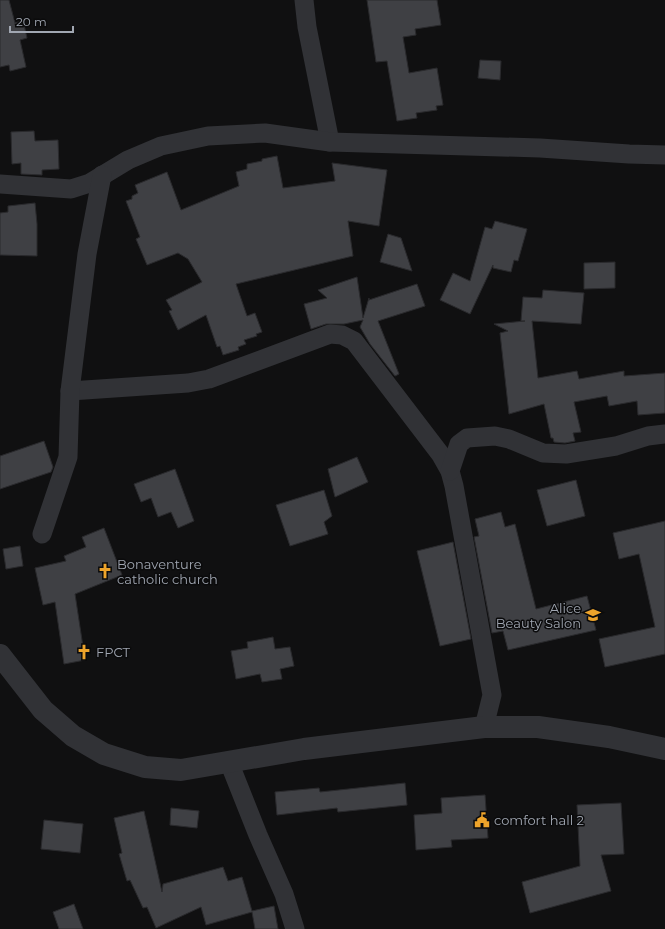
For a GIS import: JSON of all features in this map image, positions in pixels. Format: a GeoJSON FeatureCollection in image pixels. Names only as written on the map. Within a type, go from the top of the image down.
{"type":"FeatureCollection","features":[{"type":"Feature","properties":{"kind":"street"},"geometry":{"type":"LineString","coordinates":[[304,0],[307,27],[330,142]]}},
{"type":"Feature","properties":{"kind":"street"},"geometry":{"type":"LineString","coordinates":[[0,184],[71,189],[90,183],[128,160],[161,146],[208,136],[265,133],[330,142],[532,148],[665,155]]}},
{"type":"Feature","properties":{"kind":"street"},"geometry":{"type":"LineString","coordinates":[[42,534],[68,457],[70,391],[87,254],[102,175]]}},
{"type":"Feature","properties":{"kind":"street"},"geometry":{"type":"LineString","coordinates":[[70,391],[188,383],[209,379],[330,334],[342,335],[354,341],[441,455],[450,471],[471,576],[492,695],[484,727]]}},
{"type":"Feature","properties":{"kind":"street"},"geometry":{"type":"LineString","coordinates":[[450,471],[459,444],[468,438],[495,436],[509,439],[543,453],[566,454],[616,446],[648,436],[665,434]]}},
{"type":"Feature","properties":{"kind":"street"},"geometry":{"type":"LineString","coordinates":[[0,655],[43,710],[73,736],[104,754],[145,767],[181,770],[304,749],[484,727],[538,728],[609,737],[665,749]]}},
{"type":"Feature","properties":{"kind":"street"},"geometry":{"type":"LineString","coordinates":[[229,762],[258,835],[284,894],[295,929]]}},
{"type":"Feature","properties":{"kind":"building"},"geometry":{"type":"Polygon","coordinates":[[[0,0],[9,0],[15,23],[23,20],[27,38],[20,40],[26,67],[10,71],[9,65],[0,67],[0,0]]]}},
{"type":"Feature","properties":{"kind":"building"},"geometry":{"type":"Polygon","coordinates":[[[367,0],[437,0],[441,25],[415,29],[416,35],[403,37],[409,73],[437,68],[443,105],[436,106],[437,110],[416,113],[417,118],[397,121],[387,61],[376,62],[367,0]]]}},
{"type":"Feature","properties":{"kind":"building"},"geometry":{"type":"Polygon","coordinates":[[[480,60],[501,61],[500,80],[478,78],[480,60]]]}},
{"type":"Feature","properties":{"kind":"building"},"geometry":{"type":"Polygon","coordinates":[[[34,131],[35,141],[58,140],[59,169],[42,170],[42,175],[21,174],[21,163],[12,164],[11,132],[34,131]]]}},
{"type":"Feature","properties":{"kind":"building"},"geometry":{"type":"Polygon","coordinates":[[[277,156],[283,188],[335,181],[332,163],[387,170],[379,226],[348,221],[353,256],[236,284],[247,316],[255,313],[262,332],[256,334],[257,336],[244,340],[246,344],[238,347],[239,350],[223,355],[220,346],[217,347],[206,315],[178,330],[169,311],[172,310],[166,300],[202,282],[188,259],[178,253],[147,265],[136,239],[140,237],[126,201],[132,199],[132,196],[138,193],[135,185],[167,172],[181,210],[239,186],[236,172],[247,169],[247,164],[277,156]]]}},
{"type":"Feature","properties":{"kind":"building"},"geometry":{"type":"Polygon","coordinates":[[[35,203],[37,224],[37,256],[0,255],[0,213],[8,212],[8,206],[35,203]]]}},
{"type":"Feature","properties":{"kind":"building"},"geometry":{"type":"Polygon","coordinates":[[[495,221],[527,229],[518,261],[514,260],[511,272],[493,268],[493,265],[470,314],[440,300],[453,273],[470,281],[485,227],[492,229],[495,221]]]}},
{"type":"Feature","properties":{"kind":"building"},"geometry":{"type":"Polygon","coordinates":[[[388,234],[401,238],[412,271],[380,262],[388,234]]]}},
{"type":"Feature","properties":{"kind":"building"},"geometry":{"type":"Polygon","coordinates":[[[615,262],[615,288],[584,289],[584,263],[615,262]]]}},
{"type":"Feature","properties":{"kind":"building"},"geometry":{"type":"Polygon","coordinates":[[[357,277],[363,318],[369,298],[369,300],[417,284],[425,306],[378,321],[399,374],[395,376],[370,344],[360,327],[363,320],[344,324],[326,324],[311,329],[304,304],[327,298],[318,290],[357,277]]]}},
{"type":"Feature","properties":{"kind":"building"},"geometry":{"type":"Polygon","coordinates":[[[543,290],[584,293],[581,324],[532,321],[538,378],[577,371],[579,379],[624,371],[624,376],[665,373],[665,413],[638,415],[637,401],[609,406],[607,396],[574,402],[581,432],[573,433],[575,441],[565,443],[554,442],[553,438],[551,438],[544,404],[509,414],[500,333],[508,331],[494,324],[525,321],[521,321],[523,297],[542,298],[543,290]]]}},
{"type":"Feature","properties":{"kind":"building"},"geometry":{"type":"Polygon","coordinates":[[[44,441],[53,467],[51,472],[0,489],[0,456],[44,441]]]}},
{"type":"Feature","properties":{"kind":"building"},"geometry":{"type":"Polygon","coordinates":[[[357,457],[368,482],[335,497],[328,469],[357,457]]]}},
{"type":"Feature","properties":{"kind":"building"},"geometry":{"type":"Polygon","coordinates":[[[175,469],[194,521],[178,528],[171,512],[158,517],[151,498],[141,502],[134,484],[175,469]]]}},
{"type":"Feature","properties":{"kind":"building"},"geometry":{"type":"Polygon","coordinates":[[[576,480],[585,516],[547,526],[537,490],[576,480]]]}},
{"type":"Feature","properties":{"kind":"building"},"geometry":{"type":"Polygon","coordinates":[[[324,490],[332,516],[324,522],[328,534],[290,546],[276,505],[324,490]]]}},
{"type":"Feature","properties":{"kind":"building"},"geometry":{"type":"Polygon","coordinates":[[[501,512],[505,527],[515,524],[536,609],[587,596],[596,630],[508,650],[503,631],[492,633],[474,537],[479,536],[475,519],[501,512]]]}},
{"type":"Feature","properties":{"kind":"building"},"geometry":{"type":"Polygon","coordinates":[[[665,521],[665,654],[605,667],[599,639],[655,627],[639,554],[619,559],[613,533],[665,521]]]}},
{"type":"Feature","properties":{"kind":"building"},"geometry":{"type":"Polygon","coordinates":[[[104,528],[122,575],[75,594],[85,660],[64,664],[55,602],[43,605],[35,568],[66,561],[64,556],[86,547],[82,537],[104,528]]]}},
{"type":"Feature","properties":{"kind":"building"},"geometry":{"type":"Polygon","coordinates":[[[453,542],[471,639],[440,646],[417,551],[453,542]]]}},
{"type":"Feature","properties":{"kind":"building"},"geometry":{"type":"Polygon","coordinates":[[[20,546],[23,566],[6,569],[3,549],[20,546]]]}},
{"type":"Feature","properties":{"kind":"building"},"geometry":{"type":"Polygon","coordinates":[[[273,637],[275,649],[290,647],[294,666],[280,669],[282,679],[262,682],[260,674],[236,679],[231,651],[248,648],[247,642],[273,637]]]}},
{"type":"Feature","properties":{"kind":"building"},"geometry":{"type":"Polygon","coordinates":[[[405,783],[407,805],[338,812],[337,808],[277,815],[275,792],[319,788],[320,792],[405,783]]]}},
{"type":"Feature","properties":{"kind":"building"},"geometry":{"type":"Polygon","coordinates":[[[485,795],[488,838],[451,840],[452,847],[416,850],[414,815],[442,813],[441,798],[485,795]]]}},
{"type":"Feature","properties":{"kind":"building"},"geometry":{"type":"Polygon","coordinates":[[[621,803],[624,854],[601,855],[611,891],[530,913],[522,882],[580,866],[577,805],[621,803]]]}},
{"type":"Feature","properties":{"kind":"building"},"geometry":{"type":"Polygon","coordinates":[[[171,808],[199,811],[197,828],[170,825],[171,808]]]}},
{"type":"Feature","properties":{"kind":"building"},"geometry":{"type":"Polygon","coordinates":[[[144,811],[162,892],[163,884],[223,867],[228,881],[242,877],[252,911],[274,906],[278,929],[255,929],[252,912],[206,925],[201,907],[156,928],[147,907],[143,908],[130,880],[127,881],[119,854],[122,853],[114,818],[144,811]]]}},
{"type":"Feature","properties":{"kind":"building"},"geometry":{"type":"Polygon","coordinates":[[[44,820],[83,824],[80,853],[41,849],[44,820]]]}},
{"type":"Feature","properties":{"kind":"building"},"geometry":{"type":"Polygon","coordinates":[[[74,904],[83,929],[59,929],[53,912],[74,904]]]}},
{"type":"Feature","properties":{"kind":"place","name":"Bonaventure catholic church"},"geometry":{"type":"Point","coordinates":[105,571]}},
{"type":"Feature","properties":{"kind":"place","name":"Alice Beauty Salon"},"geometry":{"type":"Point","coordinates":[593,615]}},
{"type":"Feature","properties":{"kind":"place","name":"FPCT"},"geometry":{"type":"Point","coordinates":[84,652]}},
{"type":"Feature","properties":{"kind":"place","name":"comfort hall 2"},"geometry":{"type":"Point","coordinates":[482,820]}}]}
